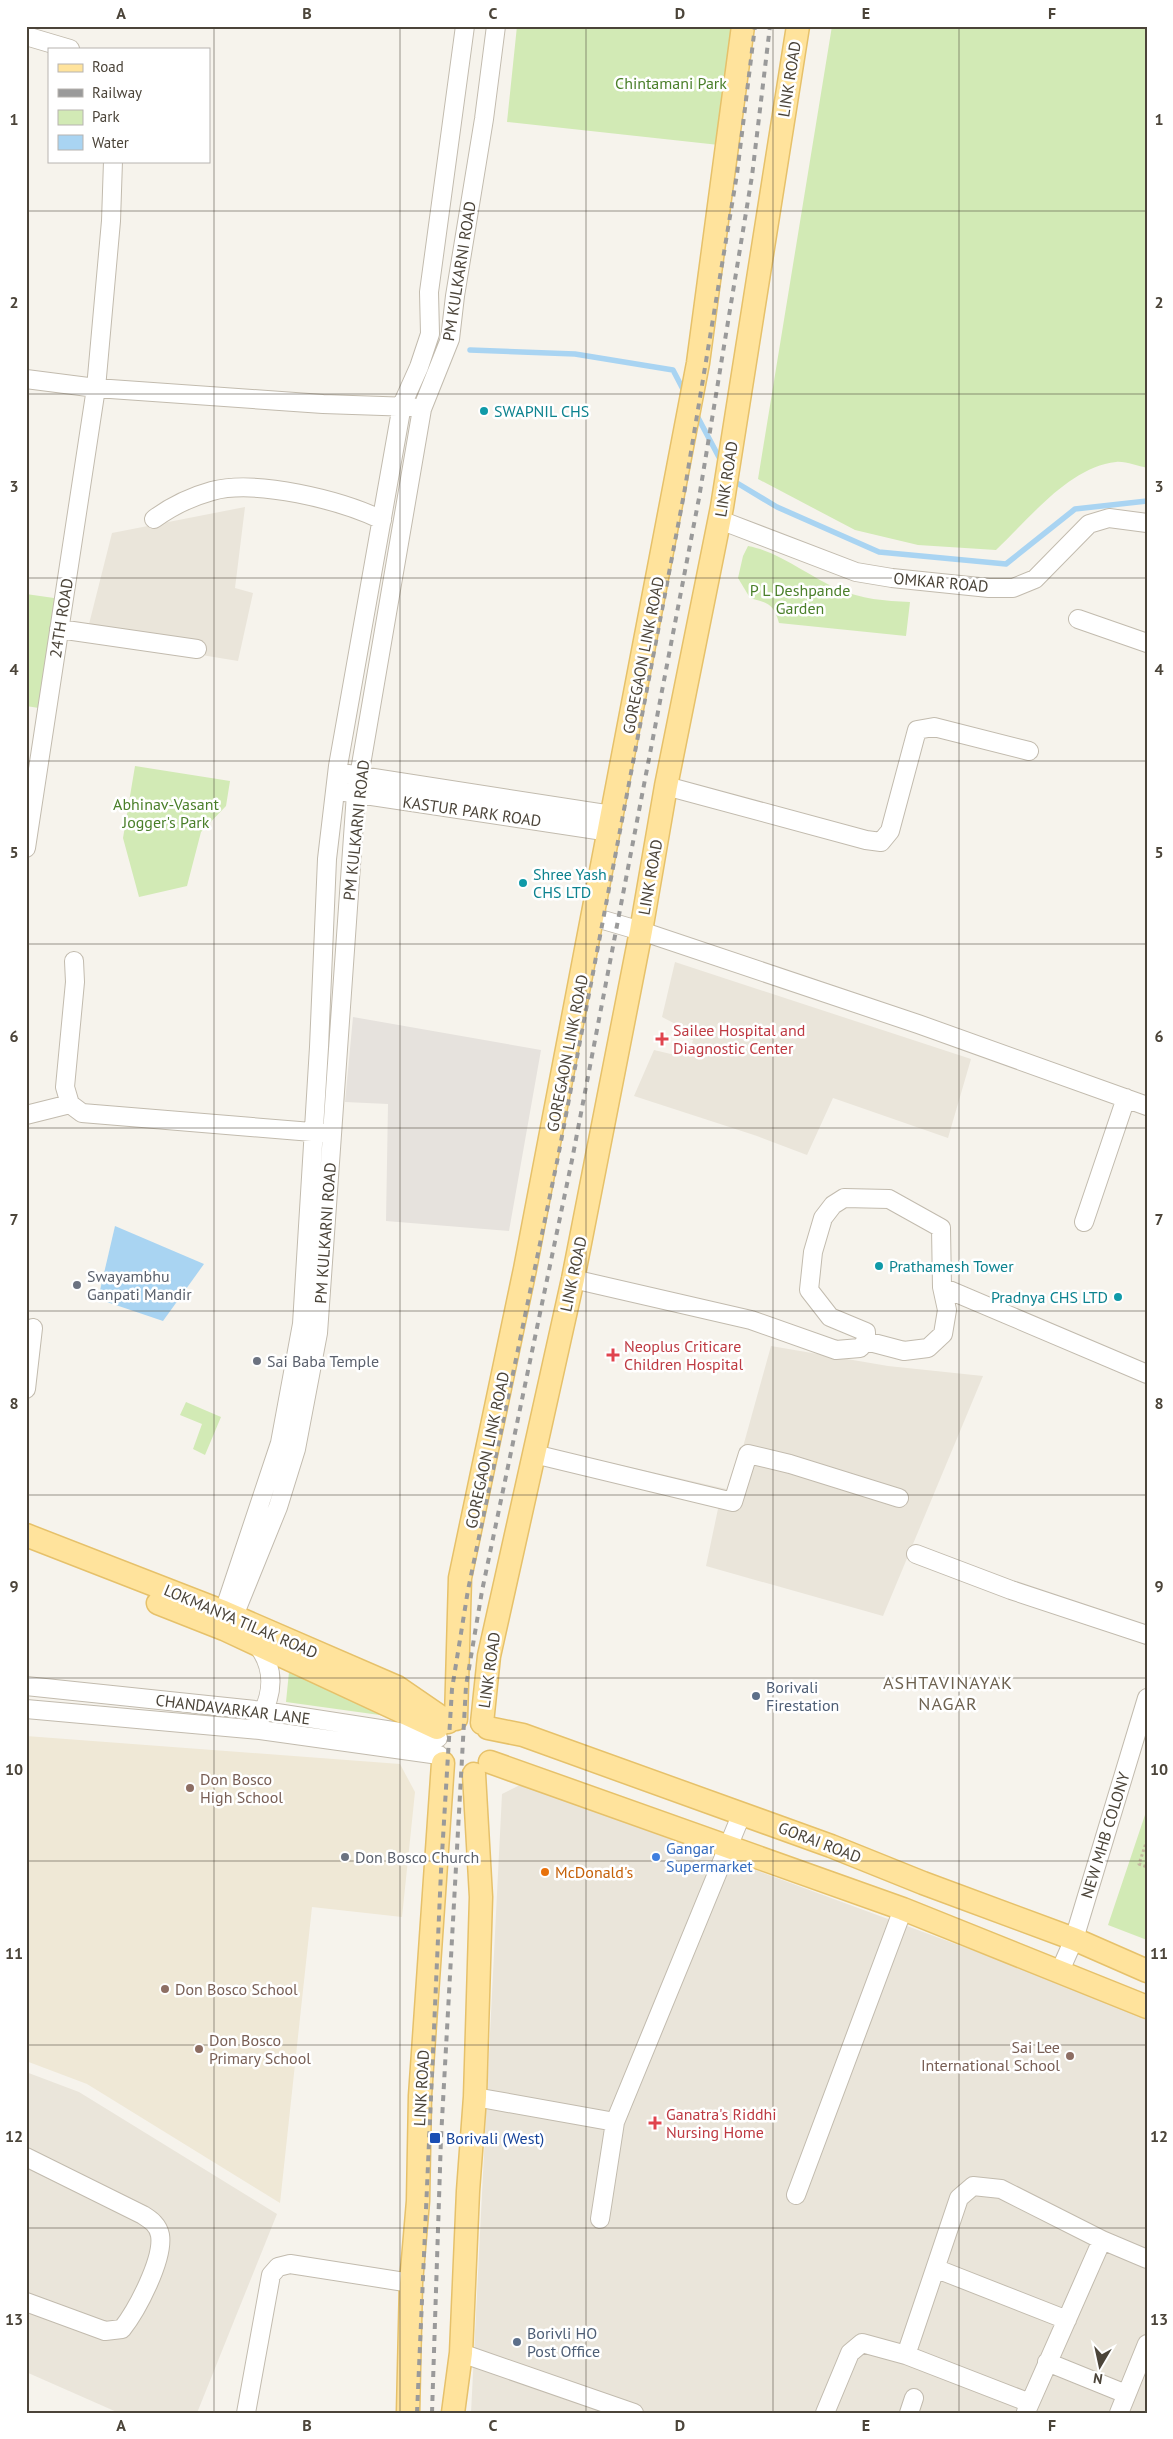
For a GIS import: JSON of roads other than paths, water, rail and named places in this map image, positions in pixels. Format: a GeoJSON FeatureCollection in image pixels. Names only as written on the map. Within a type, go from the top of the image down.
{"type":"FeatureCollection","features":[{"type":"Feature","properties":{"kind":"main road","name":"GOREGAON LINK ROAD"},"geometry":{"type":"LineString","coordinates":[[444,1738],[460,1578],[525,1269],[693,388],[743,26]]}},
{"type":"Feature","properties":{"kind":"main road","name":"LINK ROAD"},"geometry":{"type":"LineString","coordinates":[[485,1725],[489,1656],[572,1279],[641,931],[666,786],[721,514],[798,26]]}},
{"type":"Feature","properties":{"kind":"main road","name":"LOKMANYA TILAK ROAD"},"geometry":{"type":"LineString","coordinates":[[26,1535],[226,1622],[258,1646],[444,1738]]}},
{"type":"Feature","properties":{"kind":"main road","name":"LOKMANYA TILAK ROAD"},"geometry":{"type":"LineString","coordinates":[[26,1549],[397,1687],[444,1738]]}},
{"type":"Feature","properties":{"kind":"main road"},"geometry":{"type":"LineString","coordinates":[[453,2413],[461,2353],[468,2191],[475,2098],[482,1768],[494,1744],[485,1725],[474,1719],[444,1738],[456,1774],[482,1768]]}},
{"type":"Feature","properties":{"kind":"main road","name":"GORAI ROAD"},"geometry":{"type":"LineString","coordinates":[[485,1725],[523,1735],[742,1813],[1074,1939],[1147,1970]]}},
{"type":"Feature","properties":{"kind":"main road","name":"LINK ROAD"},"geometry":{"type":"LineString","coordinates":[[408,2413],[411,2283],[418,2201],[420,2096],[444,1738]]}},
{"type":"Feature","properties":{"kind":"main road","name":"GORAI ROAD"},"geometry":{"type":"LineString","coordinates":[[482,1768],[729,1846],[903,1909],[1147,2007]]}},
{"type":"Feature","properties":{"kind":"street","name":"PM KULKARNI ROAD"},"geometry":{"type":"LineString","coordinates":[[226,1622],[282,1434],[302,1324],[314,1132],[327,859],[337,772],[402,405],[420,367],[430,334],[429,292],[466,26]]}},
{"type":"Feature","properties":{"kind":"street","name":"PM KULKARNI ROAD"},"geometry":{"type":"LineString","coordinates":[[226,1622],[278,1507],[296,1448],[318,1333],[356,794],[422,408],[450,339],[455,296],[484,119],[496,26]]}},
{"type":"Feature","properties":{"kind":"street"},"geometry":{"type":"LineString","coordinates":[[26,36],[67,48]]}},
{"type":"Feature","properties":{"kind":"street","name":"24TH ROAD"},"geometry":{"type":"LineString","coordinates":[[26,848],[96,388],[111,221],[113,162]]}},
{"type":"Feature","properties":{"kind":"street"},"geometry":{"type":"LineString","coordinates":[[26,379],[96,388],[364,406],[402,405],[422,408]]}},
{"type":"Feature","properties":{"kind":"street"},"geometry":{"type":"LineString","coordinates":[[154,519],[173,505],[212,491],[235,488],[296,494],[337,502],[382,520]]}},
{"type":"Feature","properties":{"kind":"street","name":"OMKAR ROAD"},"geometry":{"type":"LineString","coordinates":[[721,514],[856,572],[902,579],[1013,588],[1034,579],[1089,524],[1109,518],[1147,523]]}},
{"type":"Feature","properties":{"kind":"street"},"geometry":{"type":"LineString","coordinates":[[1078,619],[1147,643]]}},
{"type":"Feature","properties":{"kind":"street"},"geometry":{"type":"LineString","coordinates":[[59,629],[198,649]]}},
{"type":"Feature","properties":{"kind":"street"},"geometry":{"type":"LineString","coordinates":[[666,786],[866,840],[881,842],[890,831],[917,730],[934,727],[1029,751]]}},
{"type":"Feature","properties":{"kind":"street"},"geometry":{"type":"LineString","coordinates":[[337,772],[611,823]]}},
{"type":"Feature","properties":{"kind":"street","name":"KASTUR PARK ROAD"},"geometry":{"type":"LineString","coordinates":[[335,790],[611,823]]}},
{"type":"Feature","properties":{"kind":"street"},"geometry":{"type":"LineString","coordinates":[[593,917],[641,931],[918,1024],[1147,1106]]}},
{"type":"Feature","properties":{"kind":"street"},"geometry":{"type":"LineString","coordinates":[[74,961],[75,982],[65,1087],[70,1104],[82,1113],[332,1134]]}},
{"type":"Feature","properties":{"kind":"street"},"geometry":{"type":"LineString","coordinates":[[1084,1222],[1126,1098]]}},
{"type":"Feature","properties":{"kind":"street"},"geometry":{"type":"LineString","coordinates":[[26,1115],[70,1104]]}},
{"type":"Feature","properties":{"kind":"street"},"geometry":{"type":"LineString","coordinates":[[572,1279],[751,1320],[836,1350],[860,1348],[866,1341],[866,1332],[830,1317],[809,1290],[813,1252],[823,1218],[833,1205],[844,1198],[889,1200],[941,1228],[942,1287],[947,1310],[943,1334],[928,1348],[904,1351],[866,1341]]}},
{"type":"Feature","properties":{"kind":"street"},"geometry":{"type":"LineString","coordinates":[[942,1287],[1147,1374]]}},
{"type":"Feature","properties":{"kind":"street"},"geometry":{"type":"LineString","coordinates":[[26,1389],[32,1328]]}},
{"type":"Feature","properties":{"kind":"street"},"geometry":{"type":"LineString","coordinates":[[534,1454],[733,1502],[748,1454],[790,1464],[899,1498]]}},
{"type":"Feature","properties":{"kind":"street"},"geometry":{"type":"LineString","coordinates":[[916,1554],[1011,1590],[1147,1635]]}},
{"type":"Feature","properties":{"kind":"street"},"geometry":{"type":"LineString","coordinates":[[254,1730],[264,1711],[272,1683],[270,1667],[258,1646]]}},
{"type":"Feature","properties":{"kind":"street","name":"CHANDAVARKAR LANE"},"geometry":{"type":"LineString","coordinates":[[26,1686],[264,1711],[444,1738]]}},
{"type":"Feature","properties":{"kind":"street","name":"NEW MHB COLONY"},"geometry":{"type":"LineString","coordinates":[[1060,1971],[1074,1939],[1147,1698]]}},
{"type":"Feature","properties":{"kind":"street","name":"CHANDAVARKAR LANE"},"geometry":{"type":"LineString","coordinates":[[26,1710],[254,1730],[444,1738]]}},
{"type":"Feature","properties":{"kind":"street"},"geometry":{"type":"LineString","coordinates":[[600,2219],[615,2122],[742,1813]]}},
{"type":"Feature","properties":{"kind":"street"},"geometry":{"type":"LineString","coordinates":[[796,2194],[903,1909]]}},
{"type":"Feature","properties":{"kind":"street"},"geometry":{"type":"LineString","coordinates":[[475,2098],[615,2122]]}},
{"type":"Feature","properties":{"kind":"street"},"geometry":{"type":"LineString","coordinates":[[26,2157],[143,2215],[154,2222],[160,2234],[159,2251],[151,2274],[132,2316],[122,2329],[105,2331],[26,2302]]}},
{"type":"Feature","properties":{"kind":"street"},"geometry":{"type":"LineString","coordinates":[[906,2355],[937,2269],[959,2198],[973,2186],[1001,2189],[1102,2240],[1147,2260]]}},
{"type":"Feature","properties":{"kind":"street"},"geometry":{"type":"LineString","coordinates":[[825,2413],[850,2353],[862,2343],[906,2355],[1028,2408],[1102,2240]]}},
{"type":"Feature","properties":{"kind":"street"},"geometry":{"type":"LineString","coordinates":[[246,2413],[271,2275],[278,2267],[290,2264],[411,2283]]}},
{"type":"Feature","properties":{"kind":"street"},"geometry":{"type":"LineString","coordinates":[[937,2269],[1067,2320]]}},
{"type":"Feature","properties":{"kind":"street"},"geometry":{"type":"LineString","coordinates":[[1119,2413],[1147,2344]]}},
{"type":"Feature","properties":{"kind":"street"},"geometry":{"type":"LineString","coordinates":[[461,2353],[608,2409],[634,2413]]}},
{"type":"Feature","properties":{"kind":"street"},"geometry":{"type":"LineString","coordinates":[[1047,2362],[1126,2394]]}},
{"type":"Feature","properties":{"kind":"water"},"geometry":{"type":"Polygon","coordinates":[[[115,1226],[204,1264],[163,1321],[98,1299],[115,1226]]]}},
{"type":"Feature","properties":{"kind":"waterway"},"geometry":{"type":"LineString","coordinates":[[470,350],[575,354],[673,370],[685,393]]}},
{"type":"Feature","properties":{"kind":"waterway"},"geometry":{"type":"LineString","coordinates":[[695,412],[721,461]]}},
{"type":"Feature","properties":{"kind":"waterway"},"geometry":{"type":"LineString","coordinates":[[732,480],[777,507],[879,552],[1006,564],[1075,509],[1147,501]]}},
{"type":"Feature","properties":{"kind":"railway"},"geometry":{"type":"LineString","coordinates":[[417,2413],[441,1871],[452,1689],[468,1590],[558,1157],[684,494],[737,174],[755,26]]}},
{"type":"Feature","properties":{"kind":"railway"},"geometry":{"type":"LineString","coordinates":[[432,2413],[441,2138],[466,1686],[482,1591],[572,1160],[699,498],[752,176],[770,26]]}},
{"type":"Feature","properties":{"kind":"place","name":"SWAPNIL CHS"},"geometry":{"type":"Point","coordinates":[484,411]}},
{"type":"Feature","properties":{"kind":"place","name":"Shree Yash CHS LTD"},"geometry":{"type":"Point","coordinates":[523,883]}},
{"type":"Feature","properties":{"kind":"place","name":"Sailee Hospital and Diagnostic Center"},"geometry":{"type":"Point","coordinates":[662,1039]}},
{"type":"Feature","properties":{"kind":"place","name":"Prathamesh Tower"},"geometry":{"type":"Point","coordinates":[879,1266]}},
{"type":"Feature","properties":{"kind":"place","name":"Swayambhu Ganpati Mandir"},"geometry":{"type":"Point","coordinates":[77,1285]}},
{"type":"Feature","properties":{"kind":"place","name":"Pradnya CHS LTD"},"geometry":{"type":"Point","coordinates":[1118,1297]}},
{"type":"Feature","properties":{"kind":"place","name":"Neoplus Criticare Children Hospital"},"geometry":{"type":"Point","coordinates":[613,1355]}},
{"type":"Feature","properties":{"kind":"place","name":"Sai Baba Temple"},"geometry":{"type":"Point","coordinates":[257,1361]}},
{"type":"Feature","properties":{"kind":"place","name":"Borivali Firestation"},"geometry":{"type":"Point","coordinates":[756,1696]}},
{"type":"Feature","properties":{"kind":"place","name":"Don Bosco High School"},"geometry":{"type":"Point","coordinates":[190,1788]}},
{"type":"Feature","properties":{"kind":"place","name":"Don Bosco Church"},"geometry":{"type":"Point","coordinates":[345,1857]}},
{"type":"Feature","properties":{"kind":"place","name":"Gangar Supermarket"},"geometry":{"type":"Point","coordinates":[656,1857]}},
{"type":"Feature","properties":{"kind":"place","name":"McDonald's"},"geometry":{"type":"Point","coordinates":[545,1872]}},
{"type":"Feature","properties":{"kind":"place","name":"Don Bosco School"},"geometry":{"type":"Point","coordinates":[165,1989]}},
{"type":"Feature","properties":{"kind":"place","name":"Don Bosco Primary School"},"geometry":{"type":"Point","coordinates":[199,2049]}},
{"type":"Feature","properties":{"kind":"place","name":"Sai Lee International School"},"geometry":{"type":"Point","coordinates":[1070,2056]}},
{"type":"Feature","properties":{"kind":"place","name":"Ganatra's Riddhi Nursing Home"},"geometry":{"type":"Point","coordinates":[655,2123]}},
{"type":"Feature","properties":{"kind":"place","name":"Borivali (West)"},"geometry":{"type":"Point","coordinates":[435,2138]}},
{"type":"Feature","properties":{"kind":"place","name":"Borivli HO Post Office"},"geometry":{"type":"Point","coordinates":[517,2342]}},
{"type":"Feature","properties":{"kind":"district","name":"ASHTAVINAYAK NAGAR"},"geometry":{"type":"Point","coordinates":[948,1694]}},
{"type":"Feature","properties":{"kind":"park label","name":"Chintamani Park"},"geometry":{"type":"Point","coordinates":[671,83]}},
{"type":"Feature","properties":{"kind":"park label","name":"P L Deshpande Garden"},"geometry":{"type":"Point","coordinates":[800,599]}},
{"type":"Feature","properties":{"kind":"park label","name":"Abhinav-Vasant Jogger's Park"},"geometry":{"type":"Point","coordinates":[166,813]}}]}
